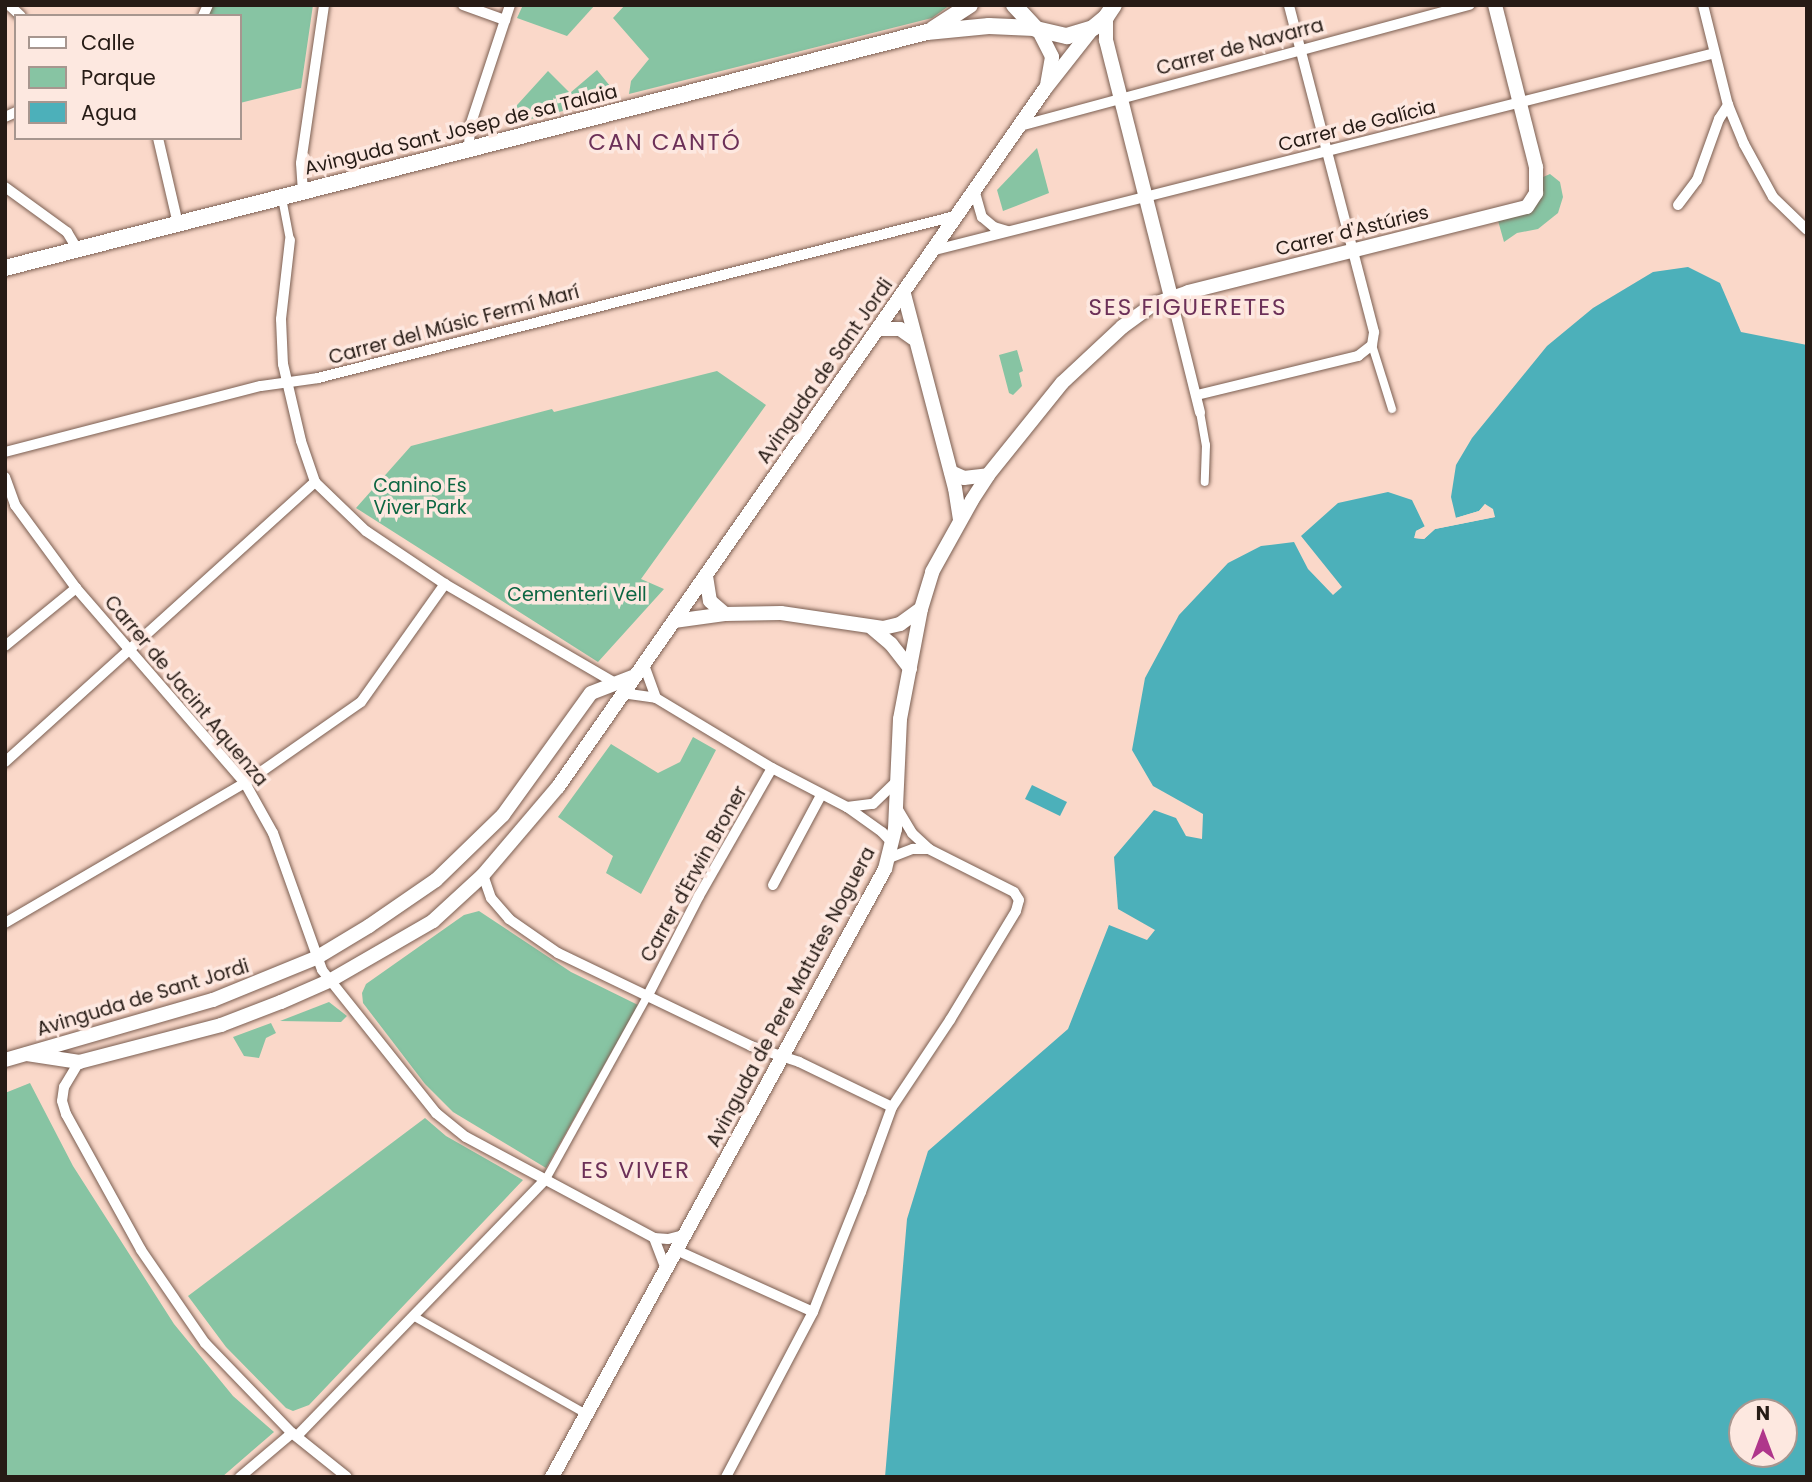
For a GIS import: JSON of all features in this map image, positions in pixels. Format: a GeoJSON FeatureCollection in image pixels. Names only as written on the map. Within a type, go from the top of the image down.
{"type":"FeatureCollection","features":[{"type":"Feature","properties":{"kind":"main road"},"geometry":{"type":"LineString","coordinates":[[928,32],[970,5]]}},
{"type":"Feature","properties":{"kind":"main road"},"geometry":{"type":"LineString","coordinates":[[1014,5],[1037,29]]}},
{"type":"Feature","properties":{"kind":"main road"},"geometry":{"type":"LineString","coordinates":[[928,32],[989,26],[1037,29],[1067,36],[1093,28],[1110,11]]}},
{"type":"Feature","properties":{"kind":"main road","name":"Avinguda Sant Josep de sa Talaia"},"geometry":{"type":"LineString","coordinates":[[5,268],[928,32]]}},
{"type":"Feature","properties":{"kind":"street"},"geometry":{"type":"LineString","coordinates":[[303,192],[300,163],[324,5]]}},
{"type":"Feature","properties":{"kind":"street"},"geometry":{"type":"LineString","coordinates":[[464,5],[505,20]]}},
{"type":"Feature","properties":{"kind":"street"},"geometry":{"type":"LineString","coordinates":[[469,149],[470,126],[510,5]]}},
{"type":"Feature","properties":{"kind":"street"},"geometry":{"type":"LineString","coordinates":[[1289,5],[1374,332],[1372,345],[1392,409]]}},
{"type":"Feature","properties":{"kind":"street","name":"Carrer de Navarra"},"geometry":{"type":"LineString","coordinates":[[1020,126],[1470,5]]}},
{"type":"Feature","properties":{"kind":"street"},"geometry":{"type":"LineString","coordinates":[[1495,5],[1519,103]]}},
{"type":"Feature","properties":{"kind":"street"},"geometry":{"type":"LineString","coordinates":[[1703,5],[1728,105],[1766,186],[1783,209],[1807,230]]}},
{"type":"Feature","properties":{"kind":"street"},"geometry":{"type":"LineString","coordinates":[[1110,11],[1106,40],[1197,395],[1206,445],[1205,482]]}},
{"type":"Feature","properties":{"kind":"street","name":"Avinguda de Sant Jordi"},"geometry":{"type":"LineString","coordinates":[[27,1054],[79,1062],[221,1025],[331,980],[433,921],[483,875],[558,788],[617,693],[640,670],[1045,89],[1093,28]]}},
{"type":"Feature","properties":{"kind":"street","name":"Avinguda de Sant Jordi"},"geometry":{"type":"LineString","coordinates":[[1037,29],[1052,57],[1045,89]]}},
{"type":"Feature","properties":{"kind":"street","name":"Carrer de Galícia"},"geometry":{"type":"LineString","coordinates":[[935,250],[1715,53]]}},
{"type":"Feature","properties":{"kind":"street","name":"Carrer d'Astúries"},"geometry":{"type":"LineString","coordinates":[[1171,296],[1527,207],[1536,193],[1536,167],[1519,103]]}},
{"type":"Feature","properties":{"kind":"street"},"geometry":{"type":"LineString","coordinates":[[1678,205],[1697,180],[1719,119],[1728,105]]}},
{"type":"Feature","properties":{"kind":"street"},"geometry":{"type":"LineString","coordinates":[[158,140],[178,224]]}},
{"type":"Feature","properties":{"kind":"street"},"geometry":{"type":"LineString","coordinates":[[5,187],[67,232],[78,250]]}},
{"type":"Feature","properties":{"kind":"street"},"geometry":{"type":"LineString","coordinates":[[975,193],[982,217],[995,227],[1007,231]]}},
{"type":"Feature","properties":{"kind":"street"},"geometry":{"type":"LineString","coordinates":[[282,198],[290,240],[281,319],[286,382],[315,482],[353,524],[617,693],[656,698],[772,768],[847,807],[882,832],[891,851],[929,849]]}},
{"type":"Feature","properties":{"kind":"street","name":"Carrer del Músic Fermí Marí"},"geometry":{"type":"LineString","coordinates":[[5,452],[286,382],[318,379],[910,225],[959,215]]}},
{"type":"Feature","properties":{"kind":"street"},"geometry":{"type":"LineString","coordinates":[[904,294],[913,338],[951,472],[960,519]]}},
{"type":"Feature","properties":{"kind":"street","name":"Avinguda de Pere Matutes Noguera"},"geometry":{"type":"LineString","coordinates":[[552,1477],[784,1056],[891,851],[900,719],[921,608],[932,572],[960,519],[988,475],[1062,383],[1137,314],[1171,296]]}},
{"type":"Feature","properties":{"kind":"street"},"geometry":{"type":"LineString","coordinates":[[879,329],[900,329],[913,338]]}},
{"type":"Feature","properties":{"kind":"street"},"geometry":{"type":"LineString","coordinates":[[1197,395],[1358,356],[1372,345]]}},
{"type":"Feature","properties":{"kind":"street"},"geometry":{"type":"LineString","coordinates":[[951,472],[964,478],[988,475]]}},
{"type":"Feature","properties":{"kind":"street","name":"Carrer de Jacint Aquenza"},"geometry":{"type":"LineString","coordinates":[[5,477],[15,505],[76,589],[245,783],[274,833],[316,958],[436,1113],[466,1137],[654,1238]]}},
{"type":"Feature","properties":{"kind":"street"},"geometry":{"type":"LineString","coordinates":[[5,762],[315,482]]}},
{"type":"Feature","properties":{"kind":"street"},"geometry":{"type":"LineString","coordinates":[[706,576],[710,601],[725,614]]}},
{"type":"Feature","properties":{"kind":"street"},"geometry":{"type":"LineString","coordinates":[[5,923],[245,783],[361,702],[445,584]]}},
{"type":"Feature","properties":{"kind":"street"},"geometry":{"type":"LineString","coordinates":[[5,646],[76,589]]}},
{"type":"Feature","properties":{"kind":"street"},"geometry":{"type":"LineString","coordinates":[[674,621],[725,614],[782,613],[871,628],[892,627],[921,608]]}},
{"type":"Feature","properties":{"kind":"street"},"geometry":{"type":"LineString","coordinates":[[871,628],[891,644],[910,668]]}},
{"type":"Feature","properties":{"kind":"street"},"geometry":{"type":"LineString","coordinates":[[640,670],[656,698]]}},
{"type":"Feature","properties":{"kind":"street","name":"Avinguda de Sant Jordi"},"geometry":{"type":"LineString","coordinates":[[5,1060],[213,1000],[316,958],[436,880],[503,815],[585,699],[599,688],[617,693]]}},
{"type":"Feature","properties":{"kind":"street","name":"Carrer d'Erwin Broner"},"geometry":{"type":"LineString","coordinates":[[647,997],[699,896],[772,768]]}},
{"type":"Feature","properties":{"kind":"street"},"geometry":{"type":"LineString","coordinates":[[847,807],[873,804],[896,782]]}},
{"type":"Feature","properties":{"kind":"street"},"geometry":{"type":"LineString","coordinates":[[772,885],[821,794]]}},
{"type":"Feature","properties":{"kind":"street"},"geometry":{"type":"LineString","coordinates":[[726,1477],[813,1312],[862,1192],[892,1107],[950,1020],[1016,911],[1018,901],[1014,892],[929,849],[912,833],[896,806]]}},
{"type":"Feature","properties":{"kind":"street"},"geometry":{"type":"LineString","coordinates":[[483,875],[491,898],[509,919],[534,938],[647,997],[751,1046],[784,1056],[892,1107]]}},
{"type":"Feature","properties":{"kind":"street"},"geometry":{"type":"LineString","coordinates":[[240,1477],[295,1434],[546,1179],[647,997]]}},
{"type":"Feature","properties":{"kind":"street"},"geometry":{"type":"LineString","coordinates":[[79,1062],[64,1087],[62,1101],[66,1114],[111,1199],[205,1343],[295,1434],[347,1477]]}},
{"type":"Feature","properties":{"kind":"street"},"geometry":{"type":"LineString","coordinates":[[666,1269],[654,1238],[668,1239],[684,1235]]}},
{"type":"Feature","properties":{"kind":"street"},"geometry":{"type":"LineString","coordinates":[[676,1250],[813,1312]]}},
{"type":"Feature","properties":{"kind":"street"},"geometry":{"type":"LineString","coordinates":[[413,1316],[586,1414]]}},
{"type":"Feature","properties":{"kind":"green space"},"geometry":{"type":"Polygon","coordinates":[[[213,5],[313,5],[301,88],[242,103],[242,14],[209,14],[213,5]]]}},
{"type":"Feature","properties":{"kind":"green space"},"geometry":{"type":"Polygon","coordinates":[[[523,5],[595,5],[567,36],[517,18],[523,5]]]}},
{"type":"Feature","properties":{"kind":"green space"},"geometry":{"type":"Polygon","coordinates":[[[625,5],[950,5],[932,18],[629,94],[631,81],[649,59],[613,18],[625,5]]]}},
{"type":"Feature","properties":{"kind":"green space"},"geometry":{"type":"Polygon","coordinates":[[[597,70],[619,97],[515,123],[508,115],[548,71],[570,93],[597,70]]]}},
{"type":"Feature","properties":{"kind":"green space"},"geometry":{"type":"Polygon","coordinates":[[[1037,148],[1049,193],[1003,211],[997,190],[1037,148]]]}},
{"type":"Feature","properties":{"kind":"green space"},"geometry":{"type":"Polygon","coordinates":[[[1550,174],[1560,182],[1563,197],[1558,213],[1538,229],[1517,233],[1504,242],[1497,217],[1540,195],[1543,177],[1550,174]]]}},
{"type":"Feature","properties":{"kind":"green space"},"geometry":{"type":"Polygon","coordinates":[[[1017,350],[1023,371],[1019,373],[1022,386],[1013,395],[1009,393],[999,355],[1017,350]]]}},
{"type":"Feature","properties":{"kind":"green space"},"geometry":{"type":"Polygon","coordinates":[[[717,371],[766,405],[641,579],[664,589],[598,662],[356,508],[411,446],[552,409],[554,412],[717,371]]]}},
{"type":"Feature","properties":{"kind":"green space"},"geometry":{"type":"Polygon","coordinates":[[[693,737],[716,750],[641,894],[606,873],[613,856],[558,817],[611,744],[658,773],[680,762],[693,737]]]}},
{"type":"Feature","properties":{"kind":"green space"},"geometry":{"type":"Polygon","coordinates":[[[479,911],[571,972],[638,1005],[546,1168],[453,1112],[425,1084],[363,1003],[362,993],[366,984],[464,915],[479,911]]]}},
{"type":"Feature","properties":{"kind":"green space"},"geometry":{"type":"Polygon","coordinates":[[[329,1002],[347,1016],[341,1022],[280,1021],[329,1002]]]}},
{"type":"Feature","properties":{"kind":"green space"},"geometry":{"type":"Polygon","coordinates":[[[271,1023],[276,1033],[266,1038],[259,1058],[244,1056],[233,1037],[271,1023]]]}},
{"type":"Feature","properties":{"kind":"green space"},"geometry":{"type":"Polygon","coordinates":[[[30,1083],[73,1166],[174,1324],[233,1396],[274,1432],[222,1477],[5,1477],[5,1093],[30,1083]]]}},
{"type":"Feature","properties":{"kind":"green space"},"geometry":{"type":"Polygon","coordinates":[[[425,1118],[446,1136],[523,1180],[309,1405],[293,1411],[286,1408],[226,1347],[188,1296],[425,1118]]]}},
{"type":"Feature","properties":{"kind":"water"},"geometry":{"type":"Polygon","coordinates":[[[1688,267],[1720,283],[1741,332],[1807,345],[1807,1477],[885,1477],[907,1219],[928,1151],[1068,1029],[1109,925],[1147,940],[1155,930],[1118,909],[1114,857],[1154,810],[1176,818],[1186,836],[1202,839],[1203,814],[1153,786],[1132,750],[1145,678],[1179,615],[1228,563],[1261,546],[1294,542],[1308,569],[1333,595],[1342,587],[1301,536],[1338,503],[1388,492],[1412,500],[1425,527],[1416,531],[1415,538],[1424,539],[1435,529],[1495,517],[1485,504],[1479,511],[1456,518],[1451,497],[1456,465],[1472,438],[1547,346],[1593,308],[1653,272],[1688,267]]]}},
{"type":"Feature","properties":{"kind":"water"},"geometry":{"type":"Polygon","coordinates":[[[1032,785],[1067,802],[1060,816],[1025,799],[1032,785]]]}},
{"type":"Feature","properties":{"kind":"pier"},"geometry":{"type":"Polygon","coordinates":[[[1485,504],[1493,509],[1495,517],[1435,529],[1424,539],[1414,538],[1416,531],[1427,525],[1427,529],[1419,535],[1423,536],[1434,526],[1491,514],[1486,509],[1480,514],[1456,521],[1452,519],[1479,511],[1485,504]]]}},
{"type":"Feature","properties":{"kind":"district","name":"CAN CANTÓ"},"geometry":{"type":"Point","coordinates":[665,142]}},
{"type":"Feature","properties":{"kind":"district","name":"SES FIGUERETES"},"geometry":{"type":"Point","coordinates":[1188,307]}},
{"type":"Feature","properties":{"kind":"district","name":"ES VIVER"},"geometry":{"type":"Point","coordinates":[636,1170]}},
{"type":"Feature","properties":{"kind":"park label","name":"Canino Es Viver Park"},"geometry":{"type":"Point","coordinates":[420,497]}},
{"type":"Feature","properties":{"kind":"park label","name":"Cementeri Vell"},"geometry":{"type":"Point","coordinates":[577,595]}}]}
